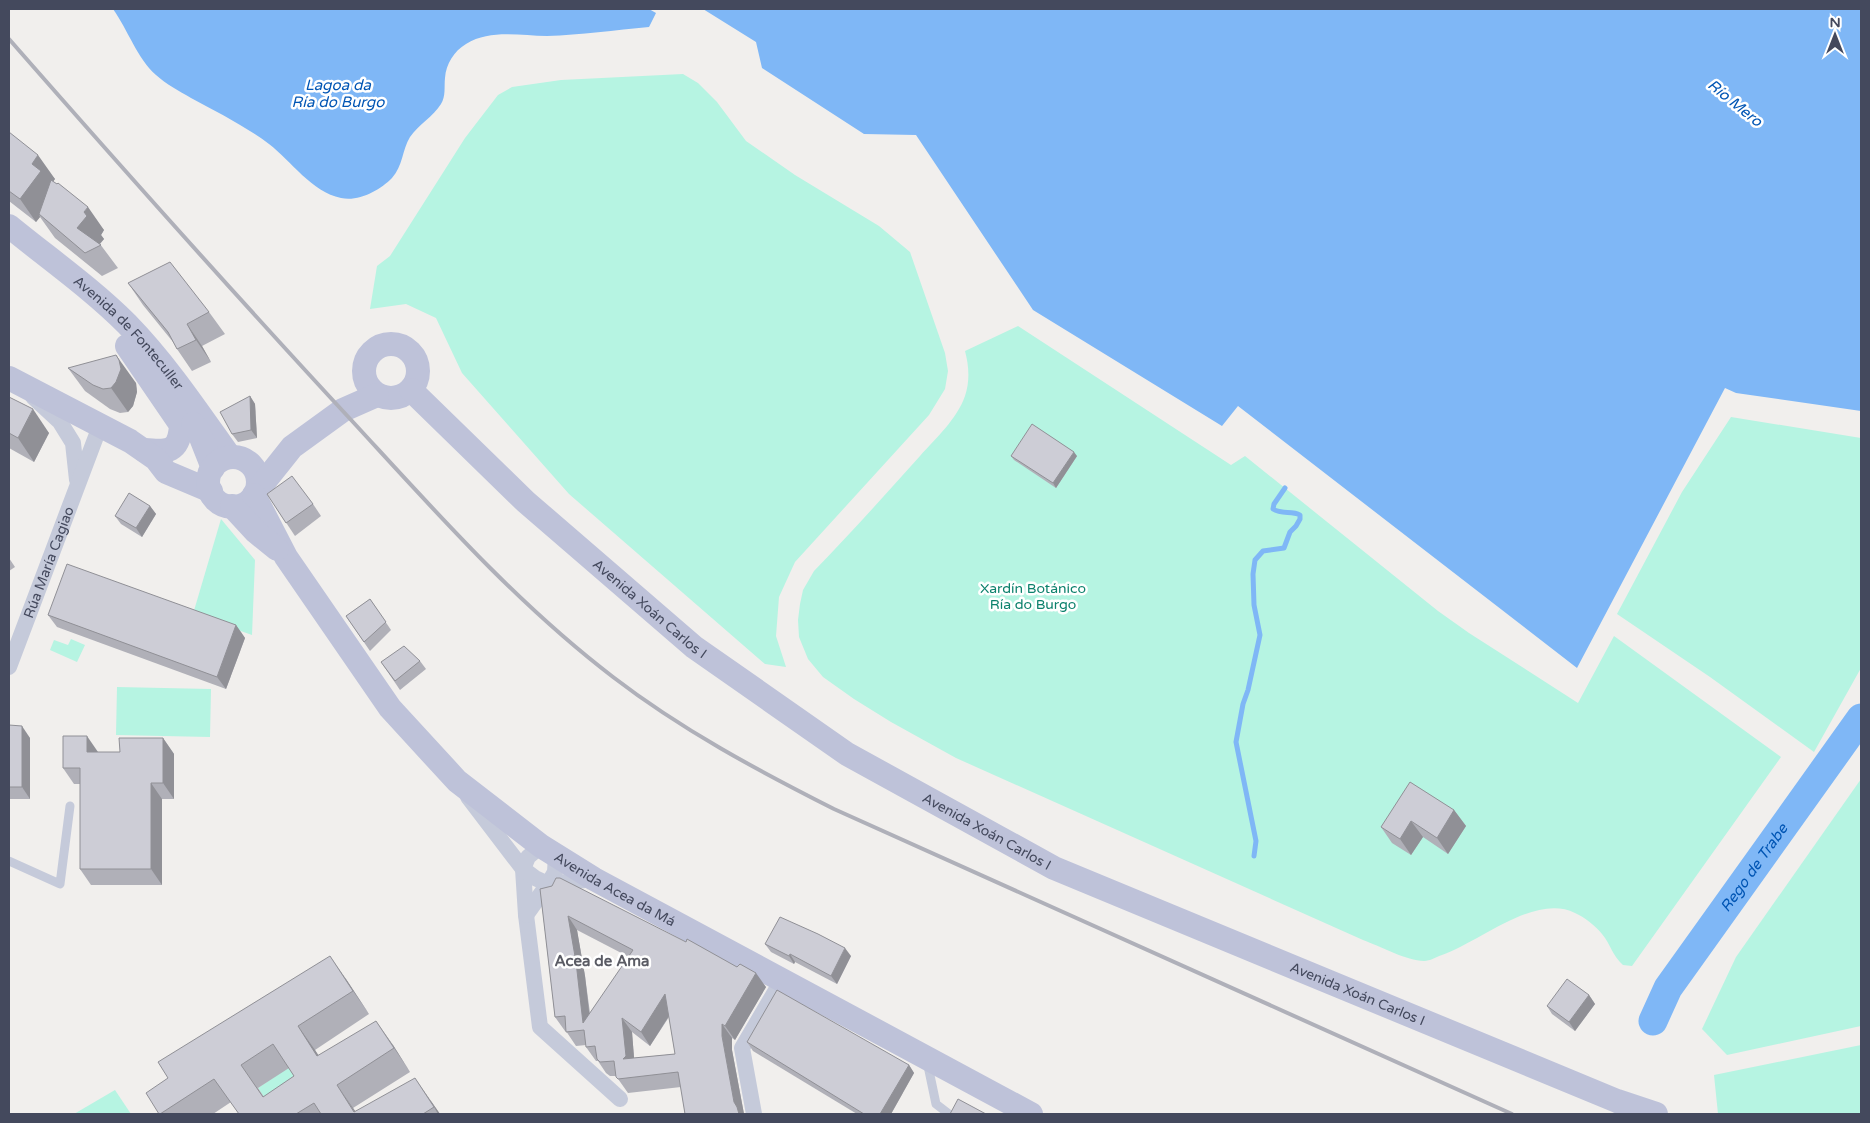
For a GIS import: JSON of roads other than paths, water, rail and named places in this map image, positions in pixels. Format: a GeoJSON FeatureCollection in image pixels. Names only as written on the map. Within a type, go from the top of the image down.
{"type":"FeatureCollection","features":[{"type":"Feature","properties":{"kind":"street","name":"Avenida de Fonteculler"},"geometry":{"type":"LineString","coordinates":[[9,226],[127,324],[185,393],[222,470]]}},
{"type":"Feature","properties":{"kind":"street","name":"Avenida de Fonteculler"},"geometry":{"type":"LineString","coordinates":[[9,240],[112,324],[183,408],[222,470]]}},
{"type":"Feature","properties":{"kind":"street"},"geometry":{"type":"LineString","coordinates":[[112,324],[181,425],[180,437],[174,448],[166,452],[150,455]]}},
{"type":"Feature","properties":{"kind":"street"},"geometry":{"type":"LineString","coordinates":[[392,344],[401,346],[414,357],[418,365],[418,374],[411,390],[404,396],[386,398],[370,386],[365,361],[376,348],[392,344]]}},
{"type":"Feature","properties":{"kind":"street"},"geometry":{"type":"LineString","coordinates":[[13,380],[150,455],[222,470],[253,466],[258,482],[255,493]]}},
{"type":"Feature","properties":{"kind":"street","name":"Rúa María Cagiao"},"geometry":{"type":"LineString","coordinates":[[13,380],[60,422],[74,443],[78,485]]}},
{"type":"Feature","properties":{"kind":"street"},"geometry":{"type":"LineString","coordinates":[[222,470],[219,502],[232,506],[244,504],[292,447],[343,410],[370,386]]}},
{"type":"Feature","properties":{"kind":"street","name":"Avenida Xoán Carlos I"},"geometry":{"type":"LineString","coordinates":[[411,390],[526,502],[694,647],[847,754],[1054,868],[1617,1101],[1656,1114]]}},
{"type":"Feature","properties":{"kind":"street","name":"Rúa María Cagiao"},"geometry":{"type":"LineString","coordinates":[[9,667],[100,426]]}},
{"type":"Feature","properties":{"kind":"street"},"geometry":{"type":"LineString","coordinates":[[222,470],[292,447]]}},
{"type":"Feature","properties":{"kind":"street","name":"Avenida Acea da Má"},"geometry":{"type":"LineString","coordinates":[[255,493],[286,557],[390,708],[457,782],[548,851],[594,879],[926,1059],[987,1087],[1031,1114]]}},
{"type":"Feature","properties":{"kind":"street","name":"Avenida Acea da Má"},"geometry":{"type":"LineString","coordinates":[[232,506],[256,532],[286,557]]}},
{"type":"Feature","properties":{"kind":"street"},"geometry":{"type":"LineString","coordinates":[[457,782],[523,869],[535,878],[548,884],[594,879]]}},
{"type":"Feature","properties":{"kind":"street"},"geometry":{"type":"LineString","coordinates":[[526,915],[555,872],[548,851],[528,857],[523,869],[526,915],[540,1028],[620,1098]]}},
{"type":"Feature","properties":{"kind":"street"},"geometry":{"type":"LineString","coordinates":[[754,1114],[742,1048],[782,980]]}},
{"type":"Feature","properties":{"kind":"lane"},"geometry":{"type":"LineString","coordinates":[[9,861],[60,884],[70,806]]}},
{"type":"Feature","properties":{"kind":"lane"},"geometry":{"type":"LineString","coordinates":[[926,1059],[936,1104],[949,1114]]}},
{"type":"Feature","properties":{"kind":"water","name":"Lagoa da Ría do Burgo"},"geometry":{"type":"Polygon","coordinates":[[[113,9],[649,9],[656,13],[649,27],[547,36],[495,35],[485,36],[466,44],[454,54],[449,63],[446,73],[444,98],[441,104],[410,137],[396,173],[375,191],[362,197],[348,199],[330,195],[311,183],[260,137],[177,90],[160,78],[143,60],[113,9]]]}},
{"type":"Feature","properties":{"kind":"water","name":"Río Mero"},"geometry":{"type":"Polygon","coordinates":[[[703,9],[1861,9],[1861,411],[1736,393],[1725,388],[1577,668],[1238,406],[1222,426],[1033,310],[916,135],[864,134],[762,68],[756,42],[703,9]]]}},
{"type":"Feature","properties":{"kind":"waterway"},"geometry":{"type":"LineString","coordinates":[[1254,856],[1256,841],[1236,742],[1260,635],[1254,605],[1253,574],[1255,560],[1263,551],[1284,548],[1290,532],[1300,519],[1300,515],[1273,509],[1274,504],[1285,488]]}},
{"type":"Feature","properties":{"kind":"waterway","name":"Rego de Trabe"},"geometry":{"type":"LineString","coordinates":[[1653,1021],[1668,988],[1861,718]]}},
{"type":"Feature","properties":{"kind":"railway"},"geometry":{"type":"LineString","coordinates":[[9,39],[309,375],[477,555],[577,648],[639,696],[693,732],[834,809],[1512,1114]]}},
{"type":"Feature","properties":{"kind":"district","name":"Acea de Ama"},"geometry":{"type":"Point","coordinates":[602,961]}},
{"type":"Feature","properties":{"kind":"park label","name":"Xardín Botánico Ría do Burgo"},"geometry":{"type":"Point","coordinates":[1033,596]}}]}
